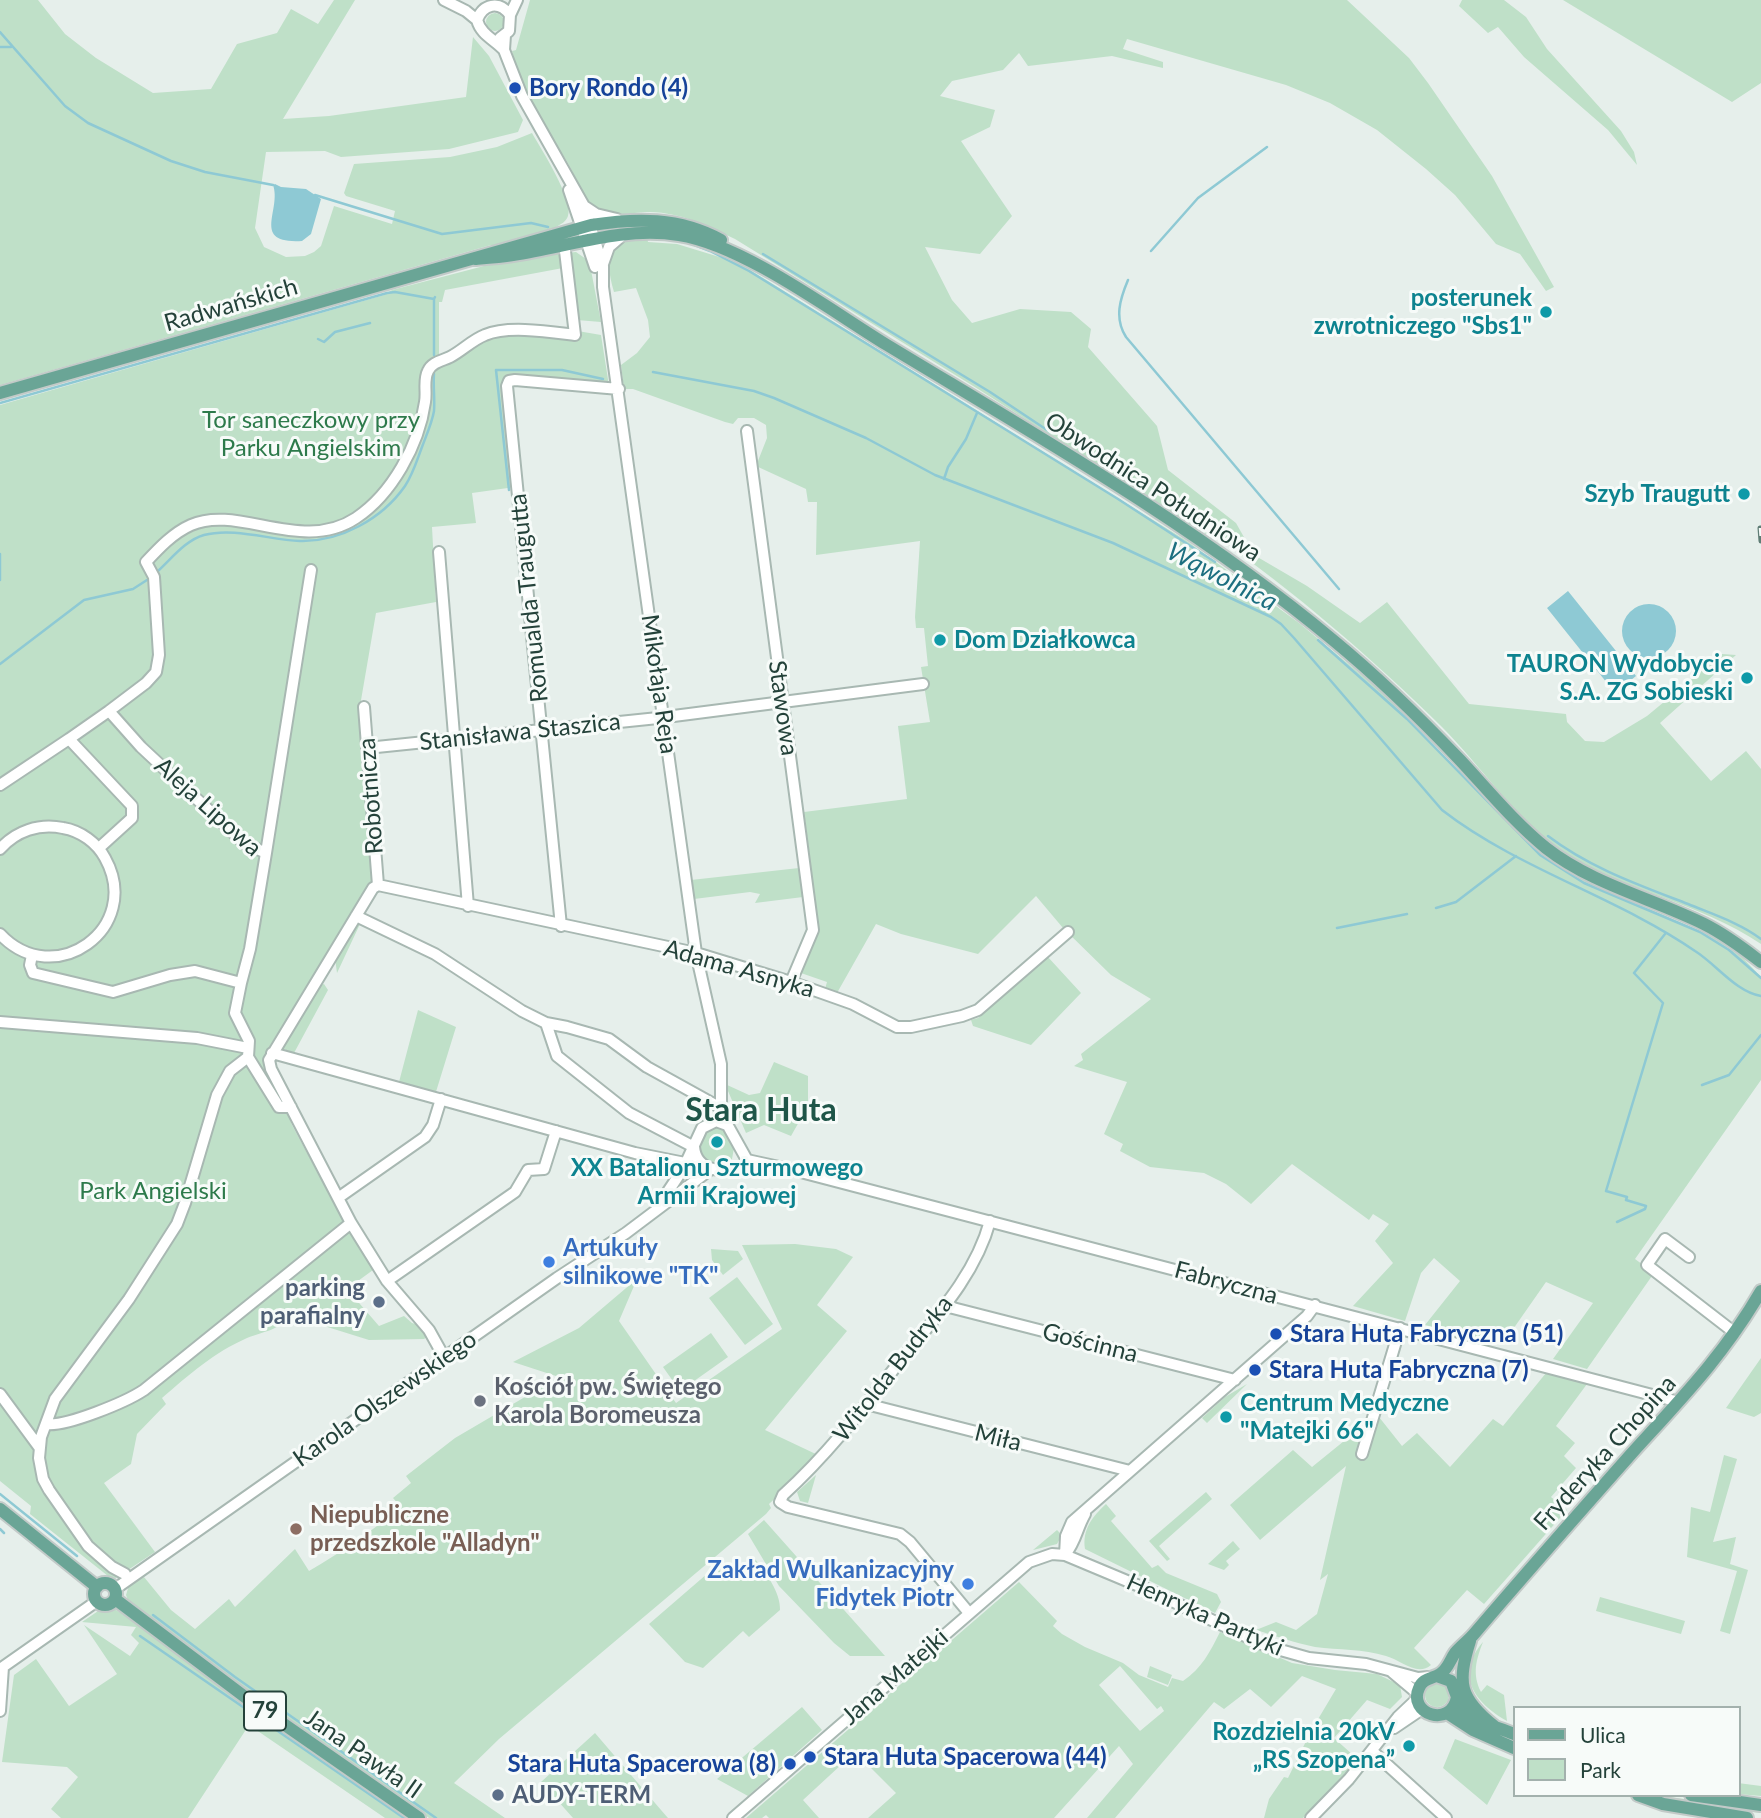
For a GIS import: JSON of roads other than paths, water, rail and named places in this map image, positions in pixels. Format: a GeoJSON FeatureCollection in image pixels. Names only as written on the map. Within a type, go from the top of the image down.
{"type":"FeatureCollection","features":[{"type":"Feature","properties":{"kind":"main road"},"geometry":{"type":"LineString","coordinates":[[588,232],[623,220],[662,220],[692,227],[714,236],[768,271]]}},
{"type":"Feature","properties":{"kind":"main road"},"geometry":{"type":"LineString","coordinates":[[588,232],[647,232],[689,237],[707,242],[768,271]]}},
{"type":"Feature","properties":{"kind":"main road","name":"Radwańskich"},"geometry":{"type":"LineString","coordinates":[[0,394],[475,259],[514,255],[588,232]]}},
{"type":"Feature","properties":{"kind":"main road","name":"Obwodnica Południowa"},"geometry":{"type":"LineString","coordinates":[[768,271],[1082,464],[1262,584],[1376,678],[1426,724],[1521,825],[1561,859],[1597,879],[1705,924],[1761,961]]}},
{"type":"Feature","properties":{"kind":"main road","name":"Fryderyka Chopina"},"geometry":{"type":"LineString","coordinates":[[1419,1700],[1424,1681],[1446,1670],[1454,1654],[1471,1638],[1542,1553],[1711,1366],[1761,1291]]}},
{"type":"Feature","properties":{"kind":"main road"},"geometry":{"type":"LineString","coordinates":[[0,1508],[97,1587]]}},
{"type":"Feature","properties":{"kind":"main road"},"geometry":{"type":"LineString","coordinates":[[105,1583],[115,1594],[104,1605],[97,1601],[95,1595],[97,1587],[105,1583]]}},
{"type":"Feature","properties":{"kind":"main road","name":"Jana Pawła II"},"geometry":{"type":"LineString","coordinates":[[115,1594],[249,1700],[419,1818]]}},
{"type":"Feature","properties":{"kind":"main road"},"geometry":{"type":"LineString","coordinates":[[1471,1638],[1462,1667],[1463,1691],[1471,1706],[1494,1726]]}},
{"type":"Feature","properties":{"kind":"main road","name":"Fryderyka Chopina"},"geometry":{"type":"LineString","coordinates":[[1451,1681],[1471,1638]]}},
{"type":"Feature","properties":{"kind":"main road"},"geometry":{"type":"LineString","coordinates":[[1433,1677],[1451,1681],[1456,1691],[1456,1702],[1476,1721],[1512,1733]]}},
{"type":"Feature","properties":{"kind":"main road"},"geometry":{"type":"LineString","coordinates":[[1419,1700],[1434,1715],[1447,1713],[1473,1730],[1512,1747]]}},
{"type":"Feature","properties":{"kind":"main road"},"geometry":{"type":"LineString","coordinates":[[1447,1713],[1456,1702]]}},
{"type":"Feature","properties":{"kind":"main road"},"geometry":{"type":"LineString","coordinates":[[1644,1797],[1663,1804],[1747,1818]]}},
{"type":"Feature","properties":{"kind":"main road"},"geometry":{"type":"LineString","coordinates":[[1705,1797],[1761,1805]]}},
{"type":"Feature","properties":{"kind":"street"},"geometry":{"type":"LineString","coordinates":[[444,0],[479,16]]}},
{"type":"Feature","properties":{"kind":"street"},"geometry":{"type":"LineString","coordinates":[[507,11],[517,0]]}},
{"type":"Feature","properties":{"kind":"street"},"geometry":{"type":"LineString","coordinates":[[479,16],[490,5],[507,11]]}},
{"type":"Feature","properties":{"kind":"street"},"geometry":{"type":"LineString","coordinates":[[479,16],[483,34],[499,37],[511,27],[507,11]]}},
{"type":"Feature","properties":{"kind":"street","name":"Mikołaja Reja"},"geometry":{"type":"LineString","coordinates":[[499,37],[522,96],[584,205],[588,232],[603,288],[696,953],[718,1050],[720,1080],[717,1105]]}},
{"type":"Feature","properties":{"kind":"street","name":"Mikołaja Reja"},"geometry":{"type":"LineString","coordinates":[[558,161],[603,266],[603,288]]}},
{"type":"Feature","properties":{"kind":"street"},"geometry":{"type":"LineString","coordinates":[[584,205],[601,216],[623,220]]}},
{"type":"Feature","properties":{"kind":"street"},"geometry":{"type":"LineString","coordinates":[[603,266],[609,247],[624,234]]}},
{"type":"Feature","properties":{"kind":"street"},"geometry":{"type":"LineString","coordinates":[[0,785],[108,711],[146,683],[156,672],[159,655],[154,577],[146,562],[162,545],[192,524],[210,521],[317,532],[340,527],[378,500],[390,486],[409,452],[420,420],[429,369],[488,333],[540,331],[575,335],[565,251]]}},
{"type":"Feature","properties":{"kind":"street","name":"Romualda Traugutta"},"geometry":{"type":"LineString","coordinates":[[561,926],[507,386],[509,381],[514,380],[619,389]]}},
{"type":"Feature","properties":{"kind":"street","name":"Stawowa"},"geometry":{"type":"LineString","coordinates":[[747,431],[813,930],[791,982]]}},
{"type":"Feature","properties":{"kind":"street"},"geometry":{"type":"LineString","coordinates":[[439,552],[468,906]]}},
{"type":"Feature","properties":{"kind":"street"},"geometry":{"type":"LineString","coordinates":[[266,853],[311,570]]}},
{"type":"Feature","properties":{"kind":"street","name":"Stanisława Staszica"},"geometry":{"type":"LineString","coordinates":[[367,748],[664,717],[923,684]]}},
{"type":"Feature","properties":{"kind":"street","name":"Robotnicza"},"geometry":{"type":"LineString","coordinates":[[364,707],[377,885]]}},
{"type":"Feature","properties":{"kind":"street","name":"Aleja Lipowa"},"geometry":{"type":"LineString","coordinates":[[108,711],[141,747],[244,843],[266,853],[250,949],[235,1013],[247,1036],[248,1053],[279,1107],[290,1107]]}},
{"type":"Feature","properties":{"kind":"street","name":"Aleja Lipowa"},"geometry":{"type":"LineString","coordinates":[[69,739],[132,806],[132,818],[99,848]]}},
{"type":"Feature","properties":{"kind":"street"},"geometry":{"type":"LineString","coordinates":[[0,849],[27,830],[48,826],[69,829],[99,848],[110,867],[115,890],[108,922],[94,940],[77,951],[56,957],[32,955],[10,944],[0,934]]}},
{"type":"Feature","properties":{"kind":"street"},"geometry":{"type":"LineString","coordinates":[[377,885],[269,1060],[290,1107],[351,1223],[387,1281],[429,1329],[444,1357]]}},
{"type":"Feature","properties":{"kind":"street","name":"Adama Asnyka"},"geometry":{"type":"LineString","coordinates":[[377,885],[696,953],[853,1004],[897,1027],[964,1022],[1068,932]]}},
{"type":"Feature","properties":{"kind":"street"},"geometry":{"type":"LineString","coordinates":[[356,916],[435,954],[522,1012],[546,1023],[609,1039],[647,1068],[717,1105],[740,1146],[737,1161],[726,1171],[711,1169],[696,1158],[694,1147],[702,1128],[717,1105]]}},
{"type":"Feature","properties":{"kind":"street"},"geometry":{"type":"LineString","coordinates":[[32,955],[30,965],[33,973],[113,992],[170,975],[195,971],[240,983]]}},
{"type":"Feature","properties":{"kind":"street"},"geometry":{"type":"LineString","coordinates":[[0,1022],[197,1038],[248,1053],[230,1071],[212,1107],[207,1134],[177,1224],[129,1299],[55,1399],[39,1447],[41,1468],[49,1490],[88,1545],[112,1567],[125,1574]]}},
{"type":"Feature","properties":{"kind":"street"},"geometry":{"type":"LineString","coordinates":[[546,1023],[557,1056],[629,1113],[694,1147]]}},
{"type":"Feature","properties":{"kind":"street"},"geometry":{"type":"LineString","coordinates":[[272,1053],[635,1153],[685,1163]]}},
{"type":"Feature","properties":{"kind":"street"},"geometry":{"type":"LineString","coordinates":[[338,1198],[425,1137],[433,1125],[441,1099]]}},
{"type":"Feature","properties":{"kind":"street"},"geometry":{"type":"LineString","coordinates":[[702,1128],[716,1121],[730,1127]]}},
{"type":"Feature","properties":{"kind":"street"},"geometry":{"type":"LineString","coordinates":[[387,1281],[515,1192],[528,1170],[544,1169],[556,1131]]}},
{"type":"Feature","properties":{"kind":"street","name":"Fabryczna"},"geometry":{"type":"LineString","coordinates":[[740,1146],[747,1160],[1679,1402]]}},
{"type":"Feature","properties":{"kind":"street","name":"Karola Olszewskiego"},"geometry":{"type":"LineString","coordinates":[[655,1210],[694,1147]]}},
{"type":"Feature","properties":{"kind":"street","name":"Fabryczna"},"geometry":{"type":"LineString","coordinates":[[726,1171],[773,1167]]}},
{"type":"Feature","properties":{"kind":"street","name":"Karola Olszewskiego"},"geometry":{"type":"LineString","coordinates":[[115,1594],[711,1169]]}},
{"type":"Feature","properties":{"kind":"street","name":"Witolda Budryka"},"geometry":{"type":"LineString","coordinates":[[969,1613],[910,1542],[900,1534],[780,1502],[824,1456],[945,1306],[980,1252],[990,1221]]}},
{"type":"Feature","properties":{"kind":"street"},"geometry":{"type":"LineString","coordinates":[[46,1424],[58,1424],[116,1406],[144,1390],[351,1223]]}},
{"type":"Feature","properties":{"kind":"street"},"geometry":{"type":"LineString","coordinates":[[1689,1256],[1665,1239],[1647,1265],[1735,1333]]}},
{"type":"Feature","properties":{"kind":"street","name":"Gościnna"},"geometry":{"type":"LineString","coordinates":[[945,1306],[1235,1380]]}},
{"type":"Feature","properties":{"kind":"street"},"geometry":{"type":"LineString","coordinates":[[1065,1555],[1076,1541],[1079,1524],[1087,1509],[1307,1316],[1315,1306]]}},
{"type":"Feature","properties":{"kind":"street"},"geometry":{"type":"LineString","coordinates":[[1362,1454],[1401,1328]]}},
{"type":"Feature","properties":{"kind":"street"},"geometry":{"type":"LineString","coordinates":[[0,1394],[39,1447]]}},
{"type":"Feature","properties":{"kind":"street","name":"Miła"},"geometry":{"type":"LineString","coordinates":[[866,1404],[1130,1471]]}},
{"type":"Feature","properties":{"kind":"street","name":"Jana Matejki"},"geometry":{"type":"LineString","coordinates":[[733,1818],[1029,1562],[1052,1554],[1065,1555]]}},
{"type":"Feature","properties":{"kind":"street","name":"Henryka Partyki"},"geometry":{"type":"LineString","coordinates":[[1065,1555],[1151,1591],[1266,1646],[1309,1658],[1366,1664],[1390,1670]]}},
{"type":"Feature","properties":{"kind":"street"},"geometry":{"type":"LineString","coordinates":[[0,1711],[1,1668],[97,1601]]}},
{"type":"Feature","properties":{"kind":"street"},"geometry":{"type":"LineString","coordinates":[[1390,1670],[1418,1678],[1433,1677]]}},
{"type":"Feature","properties":{"kind":"street"},"geometry":{"type":"LineString","coordinates":[[1390,1670],[1419,1700]]}},
{"type":"Feature","properties":{"kind":"street","name":"Fryderyka Chopina"},"geometry":{"type":"LineString","coordinates":[[1311,1818],[1349,1779],[1398,1717],[1419,1700]]}},
{"type":"Feature","properties":{"kind":"street"},"geometry":{"type":"LineString","coordinates":[[1372,1751],[1446,1818]]}},
{"type":"Feature","properties":{"kind":"water"},"geometry":{"type":"Polygon","coordinates":[[[275,184],[306,189],[321,199],[311,234],[302,241],[277,237],[272,231],[275,184]]]}},
{"type":"Feature","properties":{"kind":"water"},"geometry":{"type":"Polygon","coordinates":[[[1568,591],[1636,676],[1615,693],[1547,608],[1568,591]]]}},
{"type":"Feature","properties":{"kind":"water"},"geometry":{"type":"Polygon","coordinates":[[[1649,604],[1668,612],[1676,631],[1668,650],[1649,658],[1630,650],[1622,631],[1630,612],[1649,604]]]}},
{"type":"Feature","properties":{"kind":"waterway"},"geometry":{"type":"LineString","coordinates":[[0,32],[65,106],[88,123],[171,161],[205,172],[273,185]]}},
{"type":"Feature","properties":{"kind":"waterway"},"geometry":{"type":"LineString","coordinates":[[0,47],[11,47]]}},
{"type":"Feature","properties":{"kind":"waterway"},"geometry":{"type":"LineString","coordinates":[[1151,251],[1198,198],[1267,147]]}},
{"type":"Feature","properties":{"kind":"waterway"},"geometry":{"type":"LineString","coordinates":[[315,195],[442,234],[531,223],[548,227]]}},
{"type":"Feature","properties":{"kind":"waterway"},"geometry":{"type":"LineString","coordinates":[[692,244],[749,271],[1215,562]]}},
{"type":"Feature","properties":{"kind":"waterway"},"geometry":{"type":"LineString","coordinates":[[763,254],[990,392],[1050,432]]}},
{"type":"Feature","properties":{"kind":"waterway"},"geometry":{"type":"LineString","coordinates":[[1128,280],[1119,316],[1126,337],[1339,589]]}},
{"type":"Feature","properties":{"kind":"waterway"},"geometry":{"type":"LineString","coordinates":[[0,403],[387,293],[435,297]]}},
{"type":"Feature","properties":{"kind":"waterway"},"geometry":{"type":"LineString","coordinates":[[434,299],[434,355]]}},
{"type":"Feature","properties":{"kind":"waterway"},"geometry":{"type":"LineString","coordinates":[[318,339],[324,342],[335,332],[370,323]]}},
{"type":"Feature","properties":{"kind":"waterway"},"geometry":{"type":"LineString","coordinates":[[509,490],[496,370],[562,370],[603,379]]}},
{"type":"Feature","properties":{"kind":"waterway","name":"Wąwolnica"},"geometry":{"type":"LineString","coordinates":[[653,372],[754,391],[774,398],[866,438],[935,475],[1113,543],[1271,617],[1294,638],[1442,810],[1503,849],[1665,932],[1703,957],[1743,989],[1761,996]]}},
{"type":"Feature","properties":{"kind":"waterway"},"geometry":{"type":"LineString","coordinates":[[158,571],[185,545],[204,535],[227,532],[288,540],[315,540],[345,533],[385,509],[396,498],[413,472],[429,429],[434,406],[434,374]]}},
{"type":"Feature","properties":{"kind":"waterway"},"geometry":{"type":"LineString","coordinates":[[944,479],[977,413]]}},
{"type":"Feature","properties":{"kind":"waterway"},"geometry":{"type":"LineString","coordinates":[[0,554],[0,580]]}},
{"type":"Feature","properties":{"kind":"waterway"},"geometry":{"type":"LineString","coordinates":[[0,664],[84,600],[133,589],[147,580]]}},
{"type":"Feature","properties":{"kind":"waterway"},"geometry":{"type":"LineString","coordinates":[[1318,640],[1407,719],[1540,855],[1584,883],[1700,932],[1729,950],[1761,978]]}},
{"type":"Feature","properties":{"kind":"waterway"},"geometry":{"type":"LineString","coordinates":[[1548,836],[1598,867],[1726,919],[1761,939]]}},
{"type":"Feature","properties":{"kind":"waterway"},"geometry":{"type":"LineString","coordinates":[[1436,908],[1456,902],[1516,856]]}},
{"type":"Feature","properties":{"kind":"waterway"},"geometry":{"type":"LineString","coordinates":[[1337,928],[1407,914]]}},
{"type":"Feature","properties":{"kind":"waterway"},"geometry":{"type":"LineString","coordinates":[[1617,1222],[1645,1209],[1646,1206],[1606,1191],[1663,1003],[1634,973],[1665,934]]}},
{"type":"Feature","properties":{"kind":"waterway"},"geometry":{"type":"LineString","coordinates":[[1702,1085],[1729,1075],[1761,1035]]}},
{"type":"Feature","properties":{"kind":"waterway"},"geometry":{"type":"LineString","coordinates":[[0,1494],[77,1556]]}},
{"type":"Feature","properties":{"kind":"waterway"},"geometry":{"type":"LineString","coordinates":[[0,1529],[4,1533]]}},
{"type":"Feature","properties":{"kind":"waterway"},"geometry":{"type":"LineString","coordinates":[[153,1615],[235,1677],[436,1818]]}},
{"type":"Feature","properties":{"kind":"waterway"},"geometry":{"type":"LineString","coordinates":[[140,1636],[404,1818]]}},
{"type":"Feature","properties":{"kind":"railway"},"geometry":{"type":"LineString","coordinates":[[1760,528],[1761,541]]}},
{"type":"Feature","properties":{"kind":"place","name":"Bory Rondo (4)"},"geometry":{"type":"Point","coordinates":[515,88]}},
{"type":"Feature","properties":{"kind":"place","name":"posterunek zwrotniczego \"Sbs1\""},"geometry":{"type":"Point","coordinates":[1546,312]}},
{"type":"Feature","properties":{"kind":"place","name":"Szyb Traugutt"},"geometry":{"type":"Point","coordinates":[1744,494]}},
{"type":"Feature","properties":{"kind":"place","name":"Dom Działkowca"},"geometry":{"type":"Point","coordinates":[940,640]}},
{"type":"Feature","properties":{"kind":"place","name":"TAURON Wydobycie S.A. ZG Sobieski"},"geometry":{"type":"Point","coordinates":[1747,678]}},
{"type":"Feature","properties":{"kind":"place","name":"XX Batalionu Szturmowego Armii Krajowej"},"geometry":{"type":"Point","coordinates":[717,1142]}},
{"type":"Feature","properties":{"kind":"place","name":"Artukuły silnikowe \"TK\""},"geometry":{"type":"Point","coordinates":[549,1262]}},
{"type":"Feature","properties":{"kind":"place","name":"parking parafialny"},"geometry":{"type":"Point","coordinates":[379,1302]}},
{"type":"Feature","properties":{"kind":"place","name":"Stara Huta Fabryczna (51)"},"geometry":{"type":"Point","coordinates":[1276,1334]}},
{"type":"Feature","properties":{"kind":"place","name":"Stara Huta Fabryczna (7)"},"geometry":{"type":"Point","coordinates":[1255,1370]}},
{"type":"Feature","properties":{"kind":"place","name":"Kościół pw. Świętego Karola Boromeusza"},"geometry":{"type":"Point","coordinates":[480,1401]}},
{"type":"Feature","properties":{"kind":"place","name":"Centrum Medyczne \"Matejki 66\""},"geometry":{"type":"Point","coordinates":[1226,1417]}},
{"type":"Feature","properties":{"kind":"place","name":"Niepubliczne przedszkole \"Alladyn\""},"geometry":{"type":"Point","coordinates":[296,1529]}},
{"type":"Feature","properties":{"kind":"place","name":"Zakład Wulkanizacyjny Fidytek Piotr"},"geometry":{"type":"Point","coordinates":[968,1584]}},
{"type":"Feature","properties":{"kind":"place","name":"Rozdzielnia 20kV „RS Szopena”"},"geometry":{"type":"Point","coordinates":[1409,1746]}},
{"type":"Feature","properties":{"kind":"place","name":"Stara Huta Spacerowa (44)"},"geometry":{"type":"Point","coordinates":[810,1757]}},
{"type":"Feature","properties":{"kind":"place","name":"Stara Huta Spacerowa (8)"},"geometry":{"type":"Point","coordinates":[790,1764]}},
{"type":"Feature","properties":{"kind":"place","name":"AUDY-TERM"},"geometry":{"type":"Point","coordinates":[498,1795]}},
{"type":"Feature","properties":{"kind":"district","name":"Stara Huta"},"geometry":{"type":"Point","coordinates":[761,1111]}},
{"type":"Feature","properties":{"kind":"park label","name":"Tor saneczkowy przy Parku Angielskim"},"geometry":{"type":"Point","coordinates":[311,434]}},
{"type":"Feature","properties":{"kind":"park label","name":"Park Angielski"},"geometry":{"type":"Point","coordinates":[153,1191]}}]}
